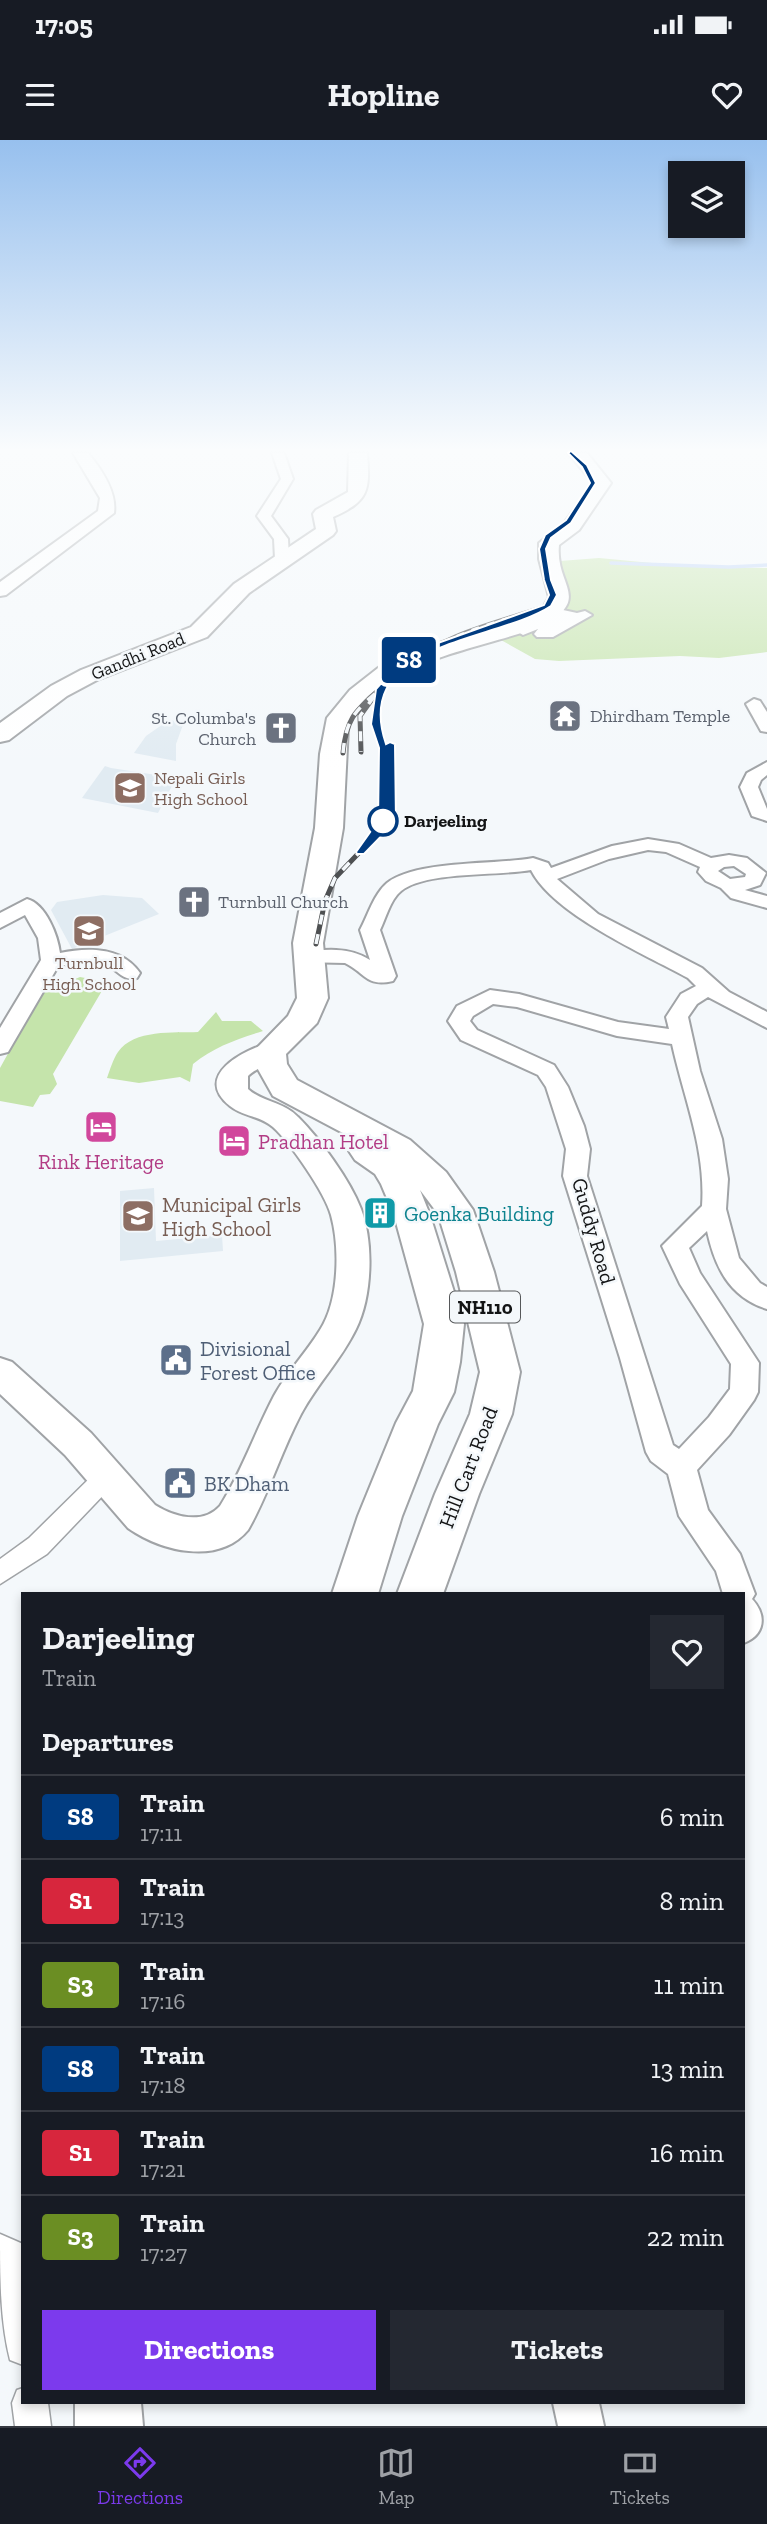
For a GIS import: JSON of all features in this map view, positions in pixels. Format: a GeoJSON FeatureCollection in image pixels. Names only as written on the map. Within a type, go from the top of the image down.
{"type":"FeatureCollection","features":[{"type":"Feature","properties":{"kind":"main road","name":"Gandhi Road"},"geometry":{"type":"LineString","coordinates":[[0,735],[59,691],[89,675],[199,632],[209,617],[281,560]]}},
{"type":"Feature","properties":{"kind":"main road"},"geometry":{"type":"LineString","coordinates":[[269,1052],[304,1020],[313,1005],[314,988],[307,958],[313,907],[329,827],[339,717],[359,695],[400,663],[432,651],[481,640],[549,614],[558,606],[561,598],[548,560]]}},
{"type":"Feature","properties":{"kind":"main road","name":"Hill Cart Road"},"geometry":{"type":"LineString","coordinates":[[269,1052],[271,1064],[285,1088],[398,1149],[433,1181],[455,1210],[489,1320],[500,1372],[491,1414],[457,1494],[421,1592]]}},
{"type":"Feature","properties":{"kind":"main road"},"geometry":{"type":"LineString","coordinates":[[294,1095],[303,1113],[388,1165],[412,1215],[444,1324],[440,1362],[433,1392],[417,1423],[380,1516],[356,1592]]}},
{"type":"Feature","properties":{"kind":"main road"},"geometry":{"type":"LineString","coordinates":[[108,2404],[109,2426]]}},
{"type":"Feature","properties":{"kind":"street"},"geometry":{"type":"LineString","coordinates":[[0,591],[43,560]]}},
{"type":"Feature","properties":{"kind":"street"},"geometry":{"type":"LineString","coordinates":[[481,640],[516,632],[564,614],[572,615],[542,634],[548,634],[585,615]]}},
{"type":"Feature","properties":{"kind":"street"},"geometry":{"type":"LineString","coordinates":[[754,704],[767,727]]}},
{"type":"Feature","properties":{"kind":"street"},"geometry":{"type":"LineString","coordinates":[[767,767],[753,777],[749,787],[758,812],[767,816]]}},
{"type":"Feature","properties":{"kind":"street"},"geometry":{"type":"LineString","coordinates":[[544,877],[588,860],[648,844],[660,845],[710,864],[721,860],[736,860],[749,865],[756,873],[753,881],[743,886],[728,885],[714,880],[708,872],[710,864]]}},
{"type":"Feature","properties":{"kind":"street"},"geometry":{"type":"LineString","coordinates":[[307,958],[340,955],[352,957],[376,977],[386,976],[370,930],[394,886],[421,873],[457,873],[533,864],[541,867],[544,877],[591,918],[630,941],[666,956],[695,973],[716,992],[767,1021]]}},
{"type":"Feature","properties":{"kind":"street"},"geometry":{"type":"LineString","coordinates":[[728,885],[738,894],[767,902]]}},
{"type":"Feature","properties":{"kind":"street"},"geometry":{"type":"LineString","coordinates":[[0,922],[11,913],[27,905],[30,907],[48,938],[50,962],[0,1047]]}},
{"type":"Feature","properties":{"kind":"street"},"geometry":{"type":"LineString","coordinates":[[50,962],[81,954],[97,955],[125,966],[130,973]]}},
{"type":"Feature","properties":{"kind":"street"},"geometry":{"type":"LineString","coordinates":[[716,992],[689,999],[677,1017],[689,1071],[710,1139],[716,1179],[714,1209],[727,1262],[751,1290],[767,1299]]}},
{"type":"Feature","properties":{"kind":"street","name":"Guddy Road"},"geometry":{"type":"LineString","coordinates":[[681,1038],[617,1029],[519,1002],[490,997],[465,1011],[458,1021],[469,1035],[545,1070],[557,1087],[578,1149],[575,1176],[661,1452],[681,1467]]}},
{"type":"Feature","properties":{"kind":"street"},"geometry":{"type":"LineString","coordinates":[[0,1372],[88,1455],[125,1503],[141,1518],[162,1529],[204,1535],[229,1524],[257,1475],[292,1394],[317,1365],[345,1314],[351,1267],[347,1210],[330,1178],[286,1122],[268,1110],[237,1097],[232,1086],[234,1075],[242,1065],[269,1052]]}},
{"type":"Feature","properties":{"kind":"street"},"geometry":{"type":"LineString","coordinates":[[714,1209],[675,1246],[689,1277],[745,1363],[744,1392],[719,1426],[681,1467],[694,1516],[729,1564],[738,1592]]}},
{"type":"Feature","properties":{"kind":"street"},"geometry":{"type":"LineString","coordinates":[[0,1573],[38,1546],[106,1476]]}},
{"type":"Feature","properties":{"kind":"street"},"geometry":{"type":"LineString","coordinates":[[0,2251],[10,2255],[21,2333]]}},
{"type":"Feature","properties":{"kind":"street"},"geometry":{"type":"LineString","coordinates":[[30,2404],[33,2426]]}},
{"type":"Feature","properties":{"kind":"street"},"geometry":{"type":"LineString","coordinates":[[576,2404],[581,2426]]}},
{"type":"Feature","properties":{"kind":"shaded area","name":"Nepali Girls High School"},"geometry":{"type":"Polygon","coordinates":[[[169,720],[184,722],[176,744],[176,761],[134,753],[146,736],[169,720]]]}},
{"type":"Feature","properties":{"kind":"shaded area","name":"Nepali Girls High School"},"geometry":{"type":"Polygon","coordinates":[[[105,766],[176,778],[158,813],[82,798],[105,766]]]}},
{"type":"Feature","properties":{"kind":"shaded area","name":"Turnbull High School"},"geometry":{"type":"Polygon","coordinates":[[[103,895],[142,898],[159,914],[72,949],[51,910],[57,902],[103,895]]]}},
{"type":"Feature","properties":{"kind":"shaded area","name":"Municipal Girls High School"},"geometry":{"type":"Polygon","coordinates":[[[154,1188],[156,1241],[222,1235],[223,1251],[120,1261],[120,1191],[154,1188]]]}},
{"type":"Feature","properties":{"kind":"green space"},"geometry":{"type":"Polygon","coordinates":[[[617,560],[694,567],[767,568],[767,652],[719,658],[680,656],[559,661],[535,659],[501,640],[530,629],[560,611],[560,561],[617,560]]]}},
{"type":"Feature","properties":{"kind":"green space"},"geometry":{"type":"Polygon","coordinates":[[[80,977],[101,981],[103,989],[53,1074],[57,1084],[50,1094],[40,1095],[33,1107],[0,1101],[0,1068],[45,987],[53,979],[68,982],[80,977]]]}},
{"type":"Feature","properties":{"kind":"green space"},"geometry":{"type":"Polygon","coordinates":[[[216,1012],[222,1021],[251,1021],[263,1031],[226,1044],[201,1058],[193,1064],[190,1082],[180,1077],[139,1083],[107,1078],[116,1055],[134,1039],[155,1034],[198,1032],[216,1012]]]}},
{"type":"Feature","properties":{"kind":"waterway"},"geometry":{"type":"LineString","coordinates":[[611,563],[729,567],[767,565]]}},
{"type":"Feature","properties":{"kind":"railway"},"geometry":{"type":"LineString","coordinates":[[402,669],[417,657],[452,638],[547,606],[553,595],[547,580],[544,560]]}},
{"type":"Feature","properties":{"kind":"railway"},"geometry":{"type":"LineString","coordinates":[[316,944],[325,901],[335,878],[374,837],[383,821],[384,752],[376,727],[377,702],[389,680],[404,667]]}},
{"type":"Feature","properties":{"kind":"railway"},"geometry":{"type":"LineString","coordinates":[[343,753],[349,724],[378,691],[360,716],[361,752]]}},
{"type":"Feature","properties":{"kind":"train","name":"S8"},"geometry":{"type":"LineString","coordinates":[[390,744],[391,821],[361,852],[383,821],[383,748],[375,724],[379,691],[403,664],[424,651],[547,606],[553,595],[543,560]]}},
{"type":"Feature","properties":{"kind":"place","name":"Dhirdham Temple"},"geometry":{"type":"Point","coordinates":[565,716]}},
{"type":"Feature","properties":{"kind":"place","name":"St. Columba's Church"},"geometry":{"type":"Point","coordinates":[281,728]}},
{"type":"Feature","properties":{"kind":"place","name":"Nepali Girls High School"},"geometry":{"type":"Point","coordinates":[130,788]}},
{"type":"Feature","properties":{"kind":"place","name":"Darjeeling"},"geometry":{"type":"Point","coordinates":[383,821]}},
{"type":"Feature","properties":{"kind":"place","name":"Turnbull Church"},"geometry":{"type":"Point","coordinates":[194,902]}},
{"type":"Feature","properties":{"kind":"place","name":"Turnbull High School"},"geometry":{"type":"Point","coordinates":[89,931]}},
{"type":"Feature","properties":{"kind":"place","name":"Rink Heritage"},"geometry":{"type":"Point","coordinates":[101,1127]}},
{"type":"Feature","properties":{"kind":"place","name":"Pradhan Hotel"},"geometry":{"type":"Point","coordinates":[234,1141]}},
{"type":"Feature","properties":{"kind":"place","name":"Goenka Building"},"geometry":{"type":"Point","coordinates":[380,1213]}},
{"type":"Feature","properties":{"kind":"place","name":"Municipal Girls High School"},"geometry":{"type":"Point","coordinates":[138,1216]}},
{"type":"Feature","properties":{"kind":"place","name":"Divisional Forest Office"},"geometry":{"type":"Point","coordinates":[176,1360]}},
{"type":"Feature","properties":{"kind":"place","name":"BK Dham"},"geometry":{"type":"Point","coordinates":[180,1483]}}]}
